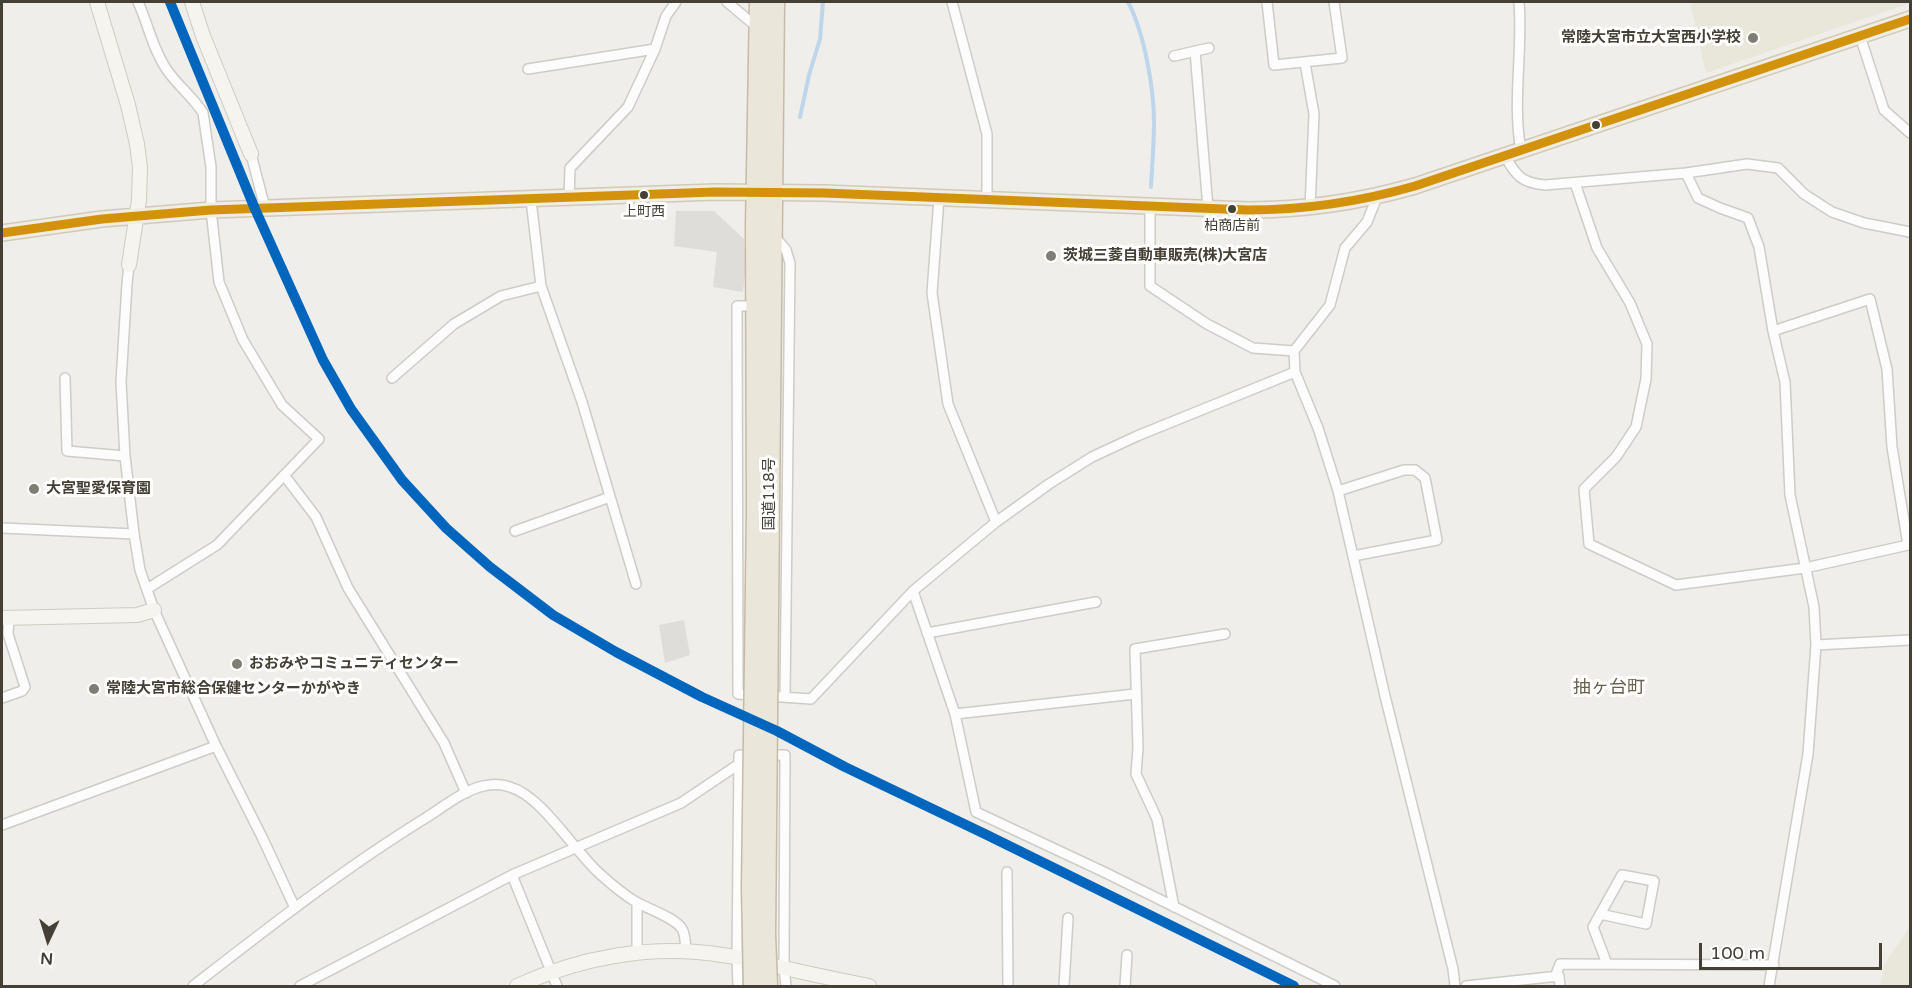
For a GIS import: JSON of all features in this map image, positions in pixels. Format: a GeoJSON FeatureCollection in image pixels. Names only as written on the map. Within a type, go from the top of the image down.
{"type":"FeatureCollection","features":[{"type":"Feature","properties":{"kind":"highway","name":"国道118号"},"geometry":{"type":"LineString","coordinates":[[753,987],[751,888],[773,235],[765,193],[758,28],[759,2]]}},
{"type":"Feature","properties":{"kind":"highway","name":"国道118号"},"geometry":{"type":"LineString","coordinates":[[768,987],[763,509],[755,306],[765,193],[775,2]]}},
{"type":"Feature","properties":{"kind":"main road"},"geometry":{"type":"LineString","coordinates":[[2,232],[136,216],[211,210],[715,192],[1271,210],[1310,208],[1377,197],[1911,20]]}},
{"type":"Feature","properties":{"kind":"street"},"geometry":{"type":"LineString","coordinates":[[97,2],[134,129],[140,168],[139,200],[127,284],[121,382],[125,456],[140,570],[154,610],[216,746],[295,908]]}},
{"type":"Feature","properties":{"kind":"street"},"geometry":{"type":"LineString","coordinates":[[138,2],[159,57],[203,113],[211,167],[211,210],[219,282],[243,340],[282,405],[319,439],[217,546],[147,589]]}},
{"type":"Feature","properties":{"kind":"street"},"geometry":{"type":"LineString","coordinates":[[192,2],[203,36],[252,154],[265,208]]}},
{"type":"Feature","properties":{"kind":"street"},"geometry":{"type":"LineString","coordinates":[[569,198],[570,168],[628,107],[656,50],[666,16],[676,2]]}},
{"type":"Feature","properties":{"kind":"street"},"geometry":{"type":"LineString","coordinates":[[727,2],[758,28]]}},
{"type":"Feature","properties":{"kind":"street"},"geometry":{"type":"LineString","coordinates":[[952,2],[987,134],[987,200]]}},
{"type":"Feature","properties":{"kind":"street"},"geometry":{"type":"LineString","coordinates":[[1267,2],[1274,65],[1342,58],[1334,2]]}},
{"type":"Feature","properties":{"kind":"street"},"geometry":{"type":"LineString","coordinates":[[1519,2],[1518,123],[1521,151]]}},
{"type":"Feature","properties":{"kind":"street"},"geometry":{"type":"LineString","coordinates":[[1860,36],[1884,110],[1911,133]]}},
{"type":"Feature","properties":{"kind":"street"},"geometry":{"type":"LineString","coordinates":[[1174,56],[1209,48]]}},
{"type":"Feature","properties":{"kind":"street"},"geometry":{"type":"LineString","coordinates":[[528,69],[656,50]]}},
{"type":"Feature","properties":{"kind":"street"},"geometry":{"type":"LineString","coordinates":[[1195,51],[1208,208]]}},
{"type":"Feature","properties":{"kind":"street"},"geometry":{"type":"LineString","coordinates":[[1305,63],[1314,114],[1310,208]]}},
{"type":"Feature","properties":{"kind":"street"},"geometry":{"type":"LineString","coordinates":[[1505,156],[1513,171],[1520,178],[1531,184],[1545,185],[1686,173],[1747,164],[1778,168],[1804,194],[1832,212],[1864,223],[1911,232]]}},
{"type":"Feature","properties":{"kind":"street"},"geometry":{"type":"LineString","coordinates":[[1686,173],[1698,198],[1748,218],[1759,247],[1773,331],[1785,382],[1790,495],[1814,607],[1816,645],[1808,754],[1769,987]]}},
{"type":"Feature","properties":{"kind":"street"},"geometry":{"type":"LineString","coordinates":[[1575,183],[1597,248],[1630,303],[1647,344],[1646,379],[1636,427],[1616,457],[1584,489],[1589,543],[1676,585],[1805,568],[1908,545],[1892,447],[1887,369],[1870,299],[1773,331]]}},
{"type":"Feature","properties":{"kind":"street"},"geometry":{"type":"LineString","coordinates":[[1377,197],[1367,222],[1345,248],[1330,305],[1294,351],[1295,372],[1318,428],[1338,491],[1385,696],[1453,969],[1455,987]]}},
{"type":"Feature","properties":{"kind":"street"},"geometry":{"type":"LineString","coordinates":[[939,198],[932,293],[948,404],[996,522]]}},
{"type":"Feature","properties":{"kind":"street"},"geometry":{"type":"LineString","coordinates":[[531,200],[532,226],[541,286],[582,402],[636,584]]}},
{"type":"Feature","properties":{"kind":"street"},"geometry":{"type":"LineString","coordinates":[[1150,206],[1150,286],[1207,324],[1253,348],[1294,351]]}},
{"type":"Feature","properties":{"kind":"street"},"geometry":{"type":"LineString","coordinates":[[773,235],[786,250],[790,263],[785,697]]}},
{"type":"Feature","properties":{"kind":"street"},"geometry":{"type":"LineString","coordinates":[[392,378],[454,324],[501,296],[541,286]]}},
{"type":"Feature","properties":{"kind":"street"},"geometry":{"type":"LineString","coordinates":[[755,306],[737,306],[738,694],[811,699],[913,591],[996,522],[1092,457],[1137,436],[1295,372]]}},
{"type":"Feature","properties":{"kind":"street"},"geometry":{"type":"LineString","coordinates":[[65,378],[67,451],[125,456]]}},
{"type":"Feature","properties":{"kind":"street"},"geometry":{"type":"LineString","coordinates":[[1338,491],[1404,470],[1415,470],[1425,478],[1437,540],[1353,556]]}},
{"type":"Feature","properties":{"kind":"street"},"geometry":{"type":"LineString","coordinates":[[284,475],[316,517],[348,588],[444,743],[466,793]]}},
{"type":"Feature","properties":{"kind":"street"},"geometry":{"type":"LineString","coordinates":[[515,531],[610,497]]}},
{"type":"Feature","properties":{"kind":"street"},"geometry":{"type":"LineString","coordinates":[[2,528],[134,534]]}},
{"type":"Feature","properties":{"kind":"street"},"geometry":{"type":"LineString","coordinates":[[913,591],[955,714],[976,812],[1335,987]]}},
{"type":"Feature","properties":{"kind":"street"},"geometry":{"type":"LineString","coordinates":[[927,633],[1096,602]]}},
{"type":"Feature","properties":{"kind":"street"},"geometry":{"type":"LineString","coordinates":[[2,698],[22,692],[25,687],[5,618],[137,615],[154,610]]}},
{"type":"Feature","properties":{"kind":"street"},"geometry":{"type":"LineString","coordinates":[[1173,907],[1157,819],[1136,774],[1138,748],[1135,649],[1225,634]]}},
{"type":"Feature","properties":{"kind":"street"},"geometry":{"type":"LineString","coordinates":[[1816,645],[1911,640]]}},
{"type":"Feature","properties":{"kind":"street"},"geometry":{"type":"LineString","coordinates":[[955,714],[1135,694]]}},
{"type":"Feature","properties":{"kind":"street"},"geometry":{"type":"LineString","coordinates":[[2,825],[216,746]]}},
{"type":"Feature","properties":{"kind":"street"},"geometry":{"type":"LineString","coordinates":[[738,987],[739,755],[784,754],[784,968],[786,987]]}},
{"type":"Feature","properties":{"kind":"street"},"geometry":{"type":"LineString","coordinates":[[300,987],[512,875],[681,804],[739,764]]}},
{"type":"Feature","properties":{"kind":"street"},"geometry":{"type":"LineString","coordinates":[[193,987],[295,908],[391,839],[466,793],[482,786],[495,785],[509,786],[522,791],[541,807],[575,849],[599,873],[637,903],[675,922],[683,930],[686,952]]}},
{"type":"Feature","properties":{"kind":"street"},"geometry":{"type":"LineString","coordinates":[[1007,872],[1008,987]]}},
{"type":"Feature","properties":{"kind":"street"},"geometry":{"type":"LineString","coordinates":[[512,875],[557,987]]}},
{"type":"Feature","properties":{"kind":"street"},"geometry":{"type":"LineString","coordinates":[[1600,914],[1646,924],[1654,880],[1622,875],[1600,914],[1593,927],[1607,964]]}},
{"type":"Feature","properties":{"kind":"street"},"geometry":{"type":"LineString","coordinates":[[637,903],[637,952]]}},
{"type":"Feature","properties":{"kind":"street"},"geometry":{"type":"LineString","coordinates":[[1064,987],[1068,918]]}},
{"type":"Feature","properties":{"kind":"street"},"geometry":{"type":"LineString","coordinates":[[517,987],[582,962],[637,952],[686,952],[737,958],[869,987]]}},
{"type":"Feature","properties":{"kind":"street"},"geometry":{"type":"LineString","coordinates":[[1125,987],[1127,955]]}},
{"type":"Feature","properties":{"kind":"street"},"geometry":{"type":"LineString","coordinates":[[1555,977],[1560,964],[1774,965]]}},
{"type":"Feature","properties":{"kind":"street"},"geometry":{"type":"LineString","coordinates":[[1466,987],[1559,976],[1560,987]]}},
{"type":"Feature","properties":{"kind":"shaded area","name":"常陸大宮市立大宮西小学校"},"geometry":{"type":"Polygon","coordinates":[[[1690,2],[1910,2],[1910,3],[1706,73],[1690,2]]]}},
{"type":"Feature","properties":{"kind":"shaded area"},"geometry":{"type":"Polygon","coordinates":[[[676,211],[714,211],[744,239],[746,265],[743,292],[713,287],[717,252],[674,246],[676,211]]]}},
{"type":"Feature","properties":{"kind":"shaded area"},"geometry":{"type":"Polygon","coordinates":[[[684,620],[690,655],[665,663],[659,625],[684,620]]]}},
{"type":"Feature","properties":{"kind":"shaded area"},"geometry":{"type":"Polygon","coordinates":[[[1910,926],[1910,986],[1880,986],[1884,965],[1910,926]]]}},
{"type":"Feature","properties":{"kind":"waterway"},"geometry":{"type":"LineString","coordinates":[[800,117],[820,39],[823,2]]}},
{"type":"Feature","properties":{"kind":"waterway"},"geometry":{"type":"LineString","coordinates":[[1128,2],[1139,29],[1147,60],[1154,108],[1151,187]]}},
{"type":"Feature","properties":{"kind":"transit line"},"geometry":{"type":"LineString","coordinates":[[170,2],[255,209],[323,360],[351,409],[402,480],[446,528],[490,567],[553,615],[616,652],[702,697],[777,731],[845,767],[1294,986]]}},
{"type":"Feature","properties":{"kind":"transit line"},"geometry":{"type":"LineString","coordinates":[[2,233],[102,219],[211,210],[715,192],[824,193],[1248,210],[1311,207],[1353,201],[1415,186],[1910,19]]}},
{"type":"Feature","properties":{"kind":"place","name":"常陸大宮市立大宮西小学校"},"geometry":{"type":"Point","coordinates":[1753,38]}},
{"type":"Feature","properties":{"kind":"place","name":"上町西"},"geometry":{"type":"Point","coordinates":[644,195]}},
{"type":"Feature","properties":{"kind":"place","name":"柏商店前"},"geometry":{"type":"Point","coordinates":[1232,209]}},
{"type":"Feature","properties":{"kind":"place","name":"茨城三菱自動車販売(株)大宮店"},"geometry":{"type":"Point","coordinates":[1051,256]}},
{"type":"Feature","properties":{"kind":"place","name":"大宮聖愛保育園"},"geometry":{"type":"Point","coordinates":[34,489]}},
{"type":"Feature","properties":{"kind":"place","name":"おおみやコミュニティセンター"},"geometry":{"type":"Point","coordinates":[237,664]}},
{"type":"Feature","properties":{"kind":"place","name":"常陸大宮市総合保健センターかがやき"},"geometry":{"type":"Point","coordinates":[94,689]}},
{"type":"Feature","properties":{"kind":"district","name":"抽ヶ台町"},"geometry":{"type":"Point","coordinates":[1609,688]}}]}
